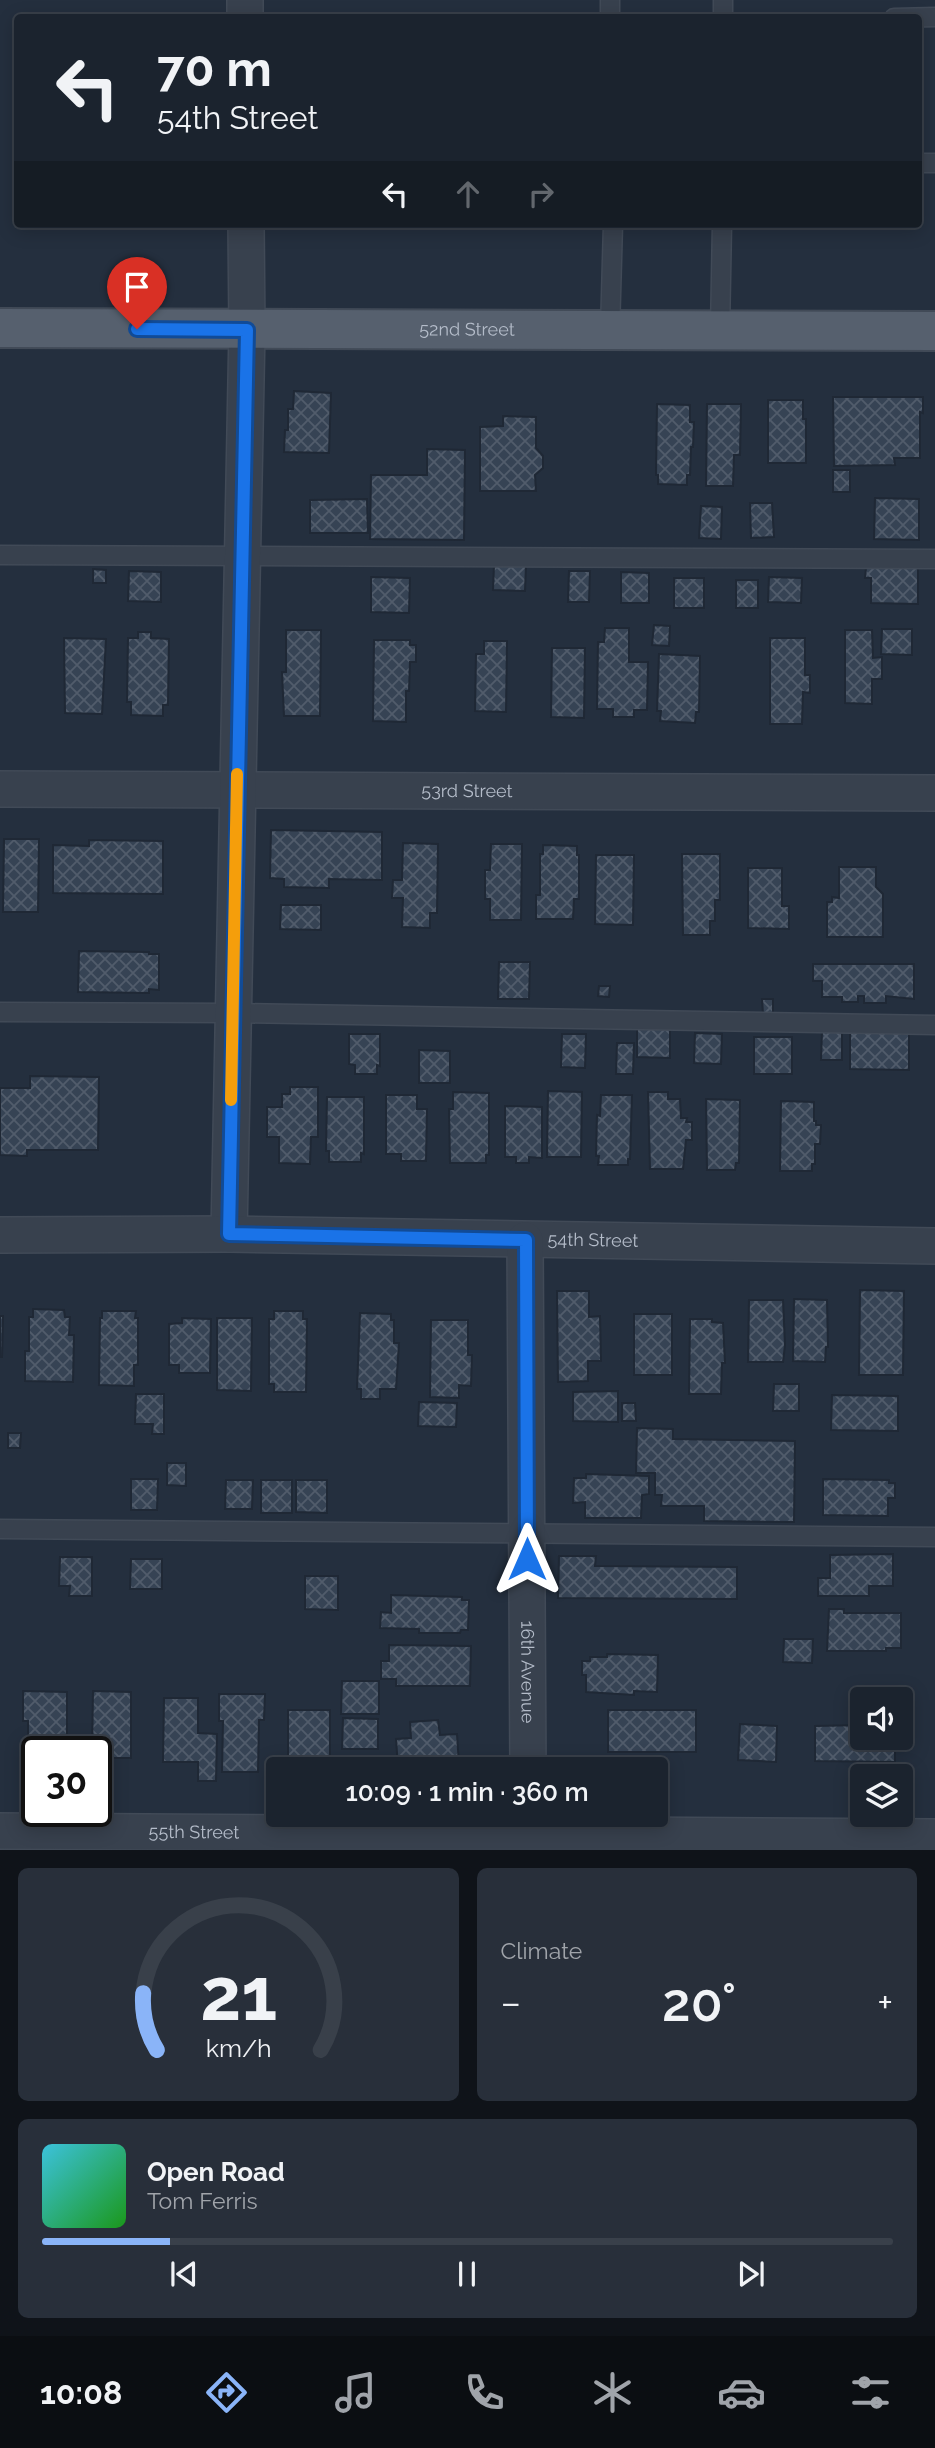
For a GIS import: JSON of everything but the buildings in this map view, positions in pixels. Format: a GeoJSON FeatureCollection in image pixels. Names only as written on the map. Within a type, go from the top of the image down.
{"type":"FeatureCollection","features":[{"type":"Feature","properties":{"kind":"main road","name":"52nd Street"},"geometry":{"type":"LineString","coordinates":[[0,328],[935,331]]}},
{"type":"Feature","properties":{"kind":"street"},"geometry":{"type":"LineString","coordinates":[[229,1234],[247,228]]}},
{"type":"Feature","properties":{"kind":"street","name":"53rd Street"},"geometry":{"type":"LineString","coordinates":[[0,789],[935,793]]}},
{"type":"Feature","properties":{"kind":"street","name":"54th Street"},"geometry":{"type":"LineString","coordinates":[[0,1235],[229,1234],[935,1246]]}},
{"type":"Feature","properties":{"kind":"street","name":"16th Avenue"},"geometry":{"type":"LineString","coordinates":[[526,1240],[528,1757]]}},
{"type":"Feature","properties":{"kind":"street","name":"55th Street"},"geometry":{"type":"LineString","coordinates":[[0,1831],[935,1837]]}},
{"type":"Feature","properties":{"kind":"lane"},"geometry":{"type":"LineString","coordinates":[[610,331],[613,228]]}},
{"type":"Feature","properties":{"kind":"lane"},"geometry":{"type":"LineString","coordinates":[[720,331],[722,228]]}},
{"type":"Feature","properties":{"kind":"lane"},"geometry":{"type":"LineString","coordinates":[[0,555],[935,559]]}},
{"type":"Feature","properties":{"kind":"lane"},"geometry":{"type":"LineString","coordinates":[[0,1012],[233,1013],[935,1025]]}},
{"type":"Feature","properties":{"kind":"lane"},"geometry":{"type":"LineString","coordinates":[[0,1529],[935,1536]]}},
{"type":"Feature","properties":{"kind":"slow traffic"},"geometry":{"type":"LineString","coordinates":[[231,1100],[237,774]]}},
{"type":"Feature","properties":{"kind":"route"},"geometry":{"type":"LineString","coordinates":[[137,329],[247,330],[229,1234],[526,1240],[527,1559]]}}]}
